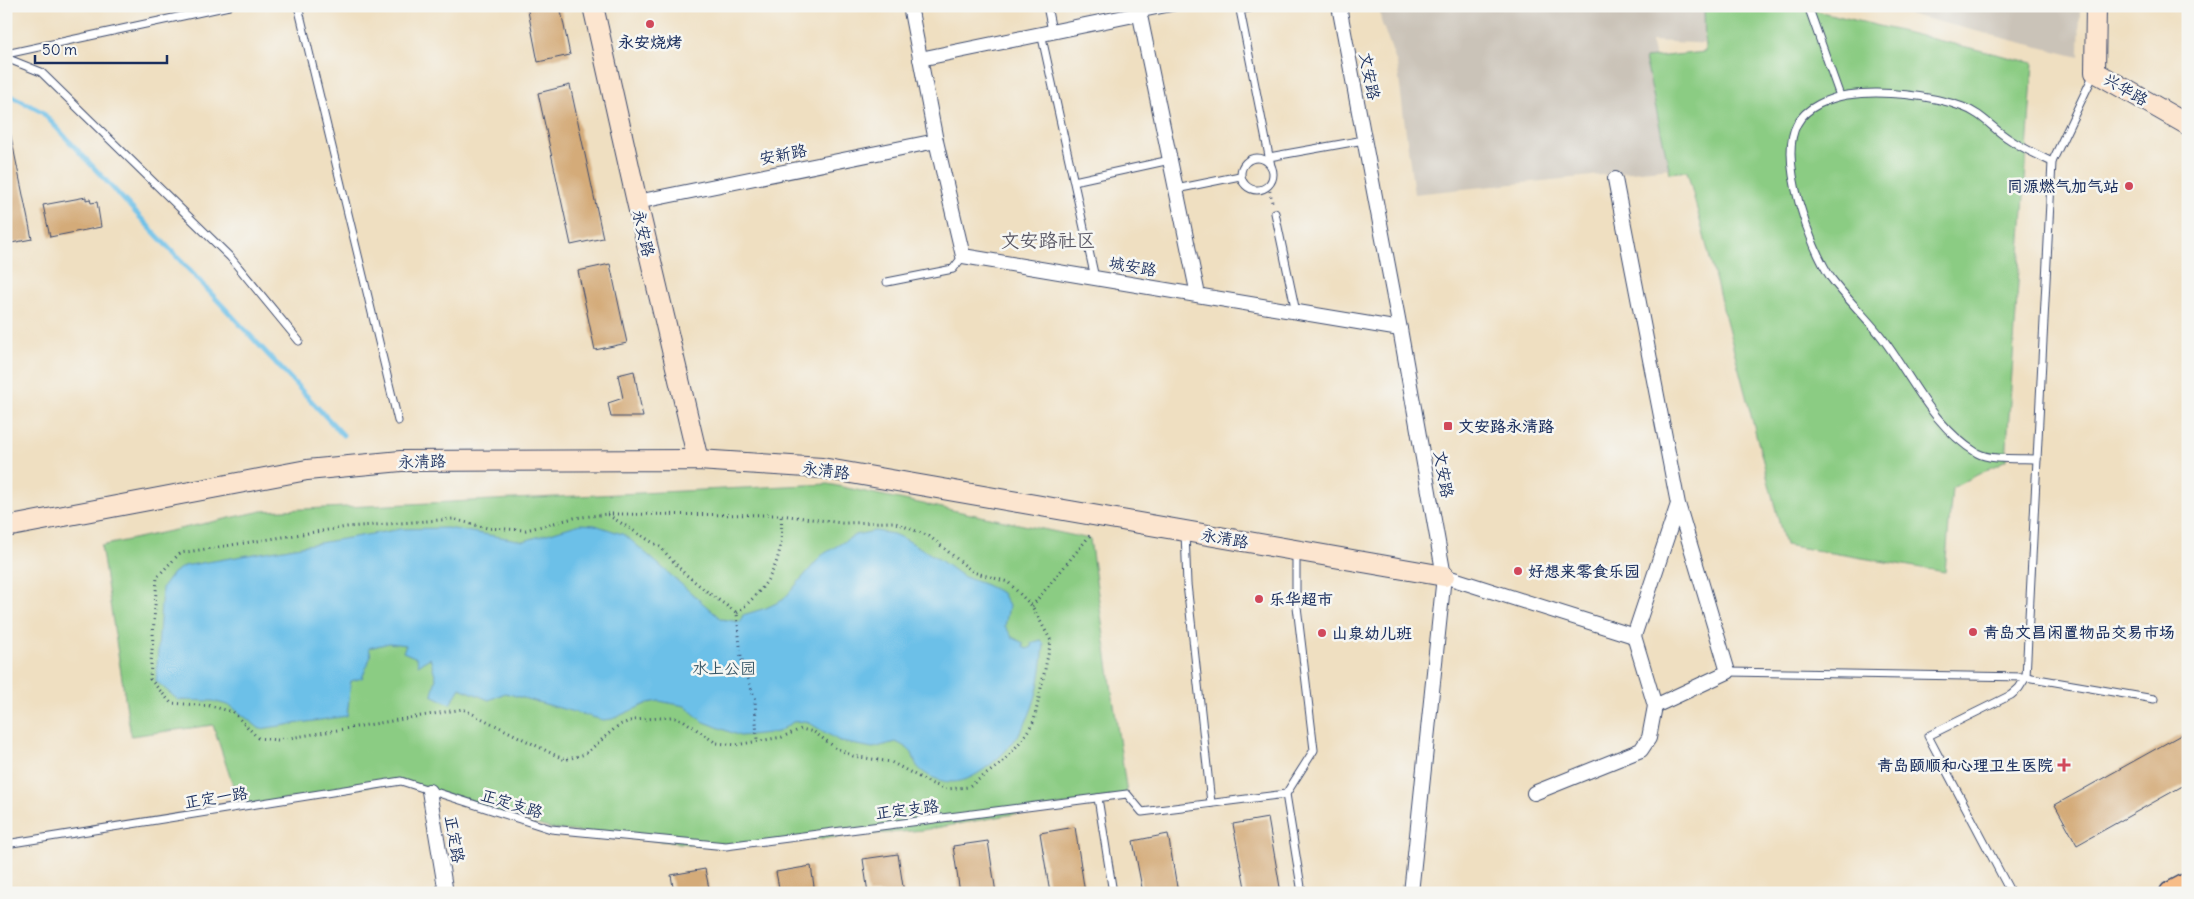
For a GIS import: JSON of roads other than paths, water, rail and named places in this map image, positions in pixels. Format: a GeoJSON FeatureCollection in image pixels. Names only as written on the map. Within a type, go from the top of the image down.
{"type":"FeatureCollection","features":[{"type":"Feature","properties":{"kind":"main road"},"geometry":{"type":"LineString","coordinates":[[2171,893],[2188,884]]}},
{"type":"Feature","properties":{"kind":"street","name":"永安路"},"geometry":{"type":"LineString","coordinates":[[593,6],[698,460]]}},
{"type":"Feature","properties":{"kind":"street"},"geometry":{"type":"LineString","coordinates":[[910,6],[936,141],[964,256]]}},
{"type":"Feature","properties":{"kind":"street","name":"文安路"},"geometry":{"type":"LineString","coordinates":[[1339,6],[1444,576],[1411,893]]}},
{"type":"Feature","properties":{"kind":"street","name":"兴华路"},"geometry":{"type":"LineString","coordinates":[[2096,6],[2095,72],[2188,125]]}},
{"type":"Feature","properties":{"kind":"street"},"geometry":{"type":"LineString","coordinates":[[920,59],[1138,10],[1198,295]]}},
{"type":"Feature","properties":{"kind":"street","name":"安新路"},"geometry":{"type":"LineString","coordinates":[[637,202],[936,141]]}},
{"type":"Feature","properties":{"kind":"street"},"geometry":{"type":"LineString","coordinates":[[1614,179],[1678,504],[1728,672],[1655,706]]}},
{"type":"Feature","properties":{"kind":"street","name":"城安路"},"geometry":{"type":"LineString","coordinates":[[964,256],[1400,329]]}},
{"type":"Feature","properties":{"kind":"street","name":"永清路"},"geometry":{"type":"LineString","coordinates":[[6,527],[308,470],[401,461],[698,460],[822,468],[1444,576],[1634,636]]}},
{"type":"Feature","properties":{"kind":"street"},"geometry":{"type":"LineString","coordinates":[[1534,793],[1642,750],[1649,738],[1655,706],[1634,636],[1678,504]]}},
{"type":"Feature","properties":{"kind":"street","name":"正定路"},"geometry":{"type":"LineString","coordinates":[[429,790],[446,893]]}},
{"type":"Feature","properties":{"kind":"lane"},"geometry":{"type":"LineString","coordinates":[[6,54],[229,6]]}},
{"type":"Feature","properties":{"kind":"lane"},"geometry":{"type":"LineString","coordinates":[[298,6],[398,421]]}},
{"type":"Feature","properties":{"kind":"lane"},"geometry":{"type":"LineString","coordinates":[[1047,6],[1046,32],[1074,181],[1095,278]]}},
{"type":"Feature","properties":{"kind":"lane"},"geometry":{"type":"LineString","coordinates":[[1138,10],[1178,6]]}},
{"type":"Feature","properties":{"kind":"lane"},"geometry":{"type":"LineString","coordinates":[[1260,6],[1240,10],[1273,176],[1269,186],[1265,189],[1254,191],[1245,186],[1240,176],[1243,165],[1252,159],[1262,159],[1271,166]]}},
{"type":"Feature","properties":{"kind":"lane"},"geometry":{"type":"LineString","coordinates":[[1808,6],[1840,96]]}},
{"type":"Feature","properties":{"kind":"lane"},"geometry":{"type":"LineString","coordinates":[[6,58],[41,72],[230,256],[299,341]]}},
{"type":"Feature","properties":{"kind":"lane"},"geometry":{"type":"LineString","coordinates":[[2011,893],[1928,736],[2011,695],[2020,688],[2026,677],[2052,162],[2095,72]]}},
{"type":"Feature","properties":{"kind":"lane"},"geometry":{"type":"LineString","coordinates":[[2037,458],[1987,457],[1979,454],[1953,436],[1936,418],[1880,335],[1853,306],[1830,276],[1814,246],[1804,219],[1791,156],[1792,138],[1796,125],[1804,114],[1817,104],[1840,96],[1884,94],[1920,97],[1962,106],[2009,140],[2052,162]]}},
{"type":"Feature","properties":{"kind":"lane"},"geometry":{"type":"LineString","coordinates":[[1269,157],[1364,140]]}},
{"type":"Feature","properties":{"kind":"lane"},"geometry":{"type":"LineString","coordinates":[[1074,181],[1170,160]]}},
{"type":"Feature","properties":{"kind":"lane"},"geometry":{"type":"LineString","coordinates":[[1176,189],[1240,176]]}},
{"type":"Feature","properties":{"kind":"lane"},"geometry":{"type":"LineString","coordinates":[[1275,213],[1296,312]]}},
{"type":"Feature","properties":{"kind":"lane"},"geometry":{"type":"LineString","coordinates":[[887,282],[953,269],[964,256]]}},
{"type":"Feature","properties":{"kind":"lane"},"geometry":{"type":"LineString","coordinates":[[1185,531],[1187,584],[1211,803]]}},
{"type":"Feature","properties":{"kind":"lane"},"geometry":{"type":"LineString","coordinates":[[1296,550],[1296,598],[1314,750],[1286,794],[1302,893]]}},
{"type":"Feature","properties":{"kind":"lane"},"geometry":{"type":"LineString","coordinates":[[1728,672],[2026,677],[2154,699]]}},
{"type":"Feature","properties":{"kind":"lane","name":"正定一路"},"geometry":{"type":"LineString","coordinates":[[6,844],[401,781],[429,790]]}},
{"type":"Feature","properties":{"kind":"lane","name":"正定支路"},"geometry":{"type":"LineString","coordinates":[[429,790],[551,830],[726,846],[1127,794],[1142,812],[1286,794]]}},
{"type":"Feature","properties":{"kind":"lane"},"geometry":{"type":"LineString","coordinates":[[1098,798],[1113,893]]}},
{"type":"Feature","properties":{"kind":"water"},"geometry":{"type":"Polygon","coordinates":[[[580,524],[595,525],[625,535],[721,619],[740,622],[743,615],[766,608],[783,600],[822,555],[855,535],[875,531],[893,534],[937,558],[962,576],[1002,593],[1009,606],[1005,626],[1012,637],[1023,643],[1023,647],[1027,649],[1032,647],[1031,643],[1041,640],[1044,644],[1042,664],[1035,699],[1029,715],[1022,730],[1012,744],[999,757],[971,777],[960,781],[947,782],[929,776],[917,766],[912,753],[896,742],[873,748],[841,742],[806,721],[793,722],[778,732],[740,736],[702,721],[685,706],[659,701],[648,703],[612,719],[603,720],[505,693],[489,700],[460,688],[450,704],[432,695],[436,678],[430,658],[418,665],[417,658],[403,652],[406,645],[389,643],[369,648],[371,656],[362,678],[351,681],[347,716],[260,729],[231,706],[213,701],[178,700],[156,681],[162,588],[173,573],[184,566],[401,529],[447,528],[524,541],[580,524]]]}},
{"type":"Feature","properties":{"kind":"waterway"},"geometry":{"type":"LineString","coordinates":[[6,93],[42,112],[343,435]]}},
{"type":"Feature","properties":{"kind":"place","name":"永安烧烤"},"geometry":{"type":"Point","coordinates":[650,24]}},
{"type":"Feature","properties":{"kind":"place","name":"同源燃气加气站"},"geometry":{"type":"Point","coordinates":[2129,186]}},
{"type":"Feature","properties":{"kind":"place","name":"文安路永清路"},"geometry":{"type":"Point","coordinates":[1448,426]}},
{"type":"Feature","properties":{"kind":"place","name":"好想来零食乐园"},"geometry":{"type":"Point","coordinates":[1518,571]}},
{"type":"Feature","properties":{"kind":"place","name":"乐华超市"},"geometry":{"type":"Point","coordinates":[1259,599]}},
{"type":"Feature","properties":{"kind":"place","name":"青岛文昌闲置物品交易市场"},"geometry":{"type":"Point","coordinates":[1973,632]}},
{"type":"Feature","properties":{"kind":"place","name":"山泉幼儿班"},"geometry":{"type":"Point","coordinates":[1322,633]}},
{"type":"Feature","properties":{"kind":"place","name":"青岛颐顺和心理卫生医院"},"geometry":{"type":"Point","coordinates":[2064,765]}},
{"type":"Feature","properties":{"kind":"district","name":"文安路社区"},"geometry":{"type":"Point","coordinates":[1048,240]}},
{"type":"Feature","properties":{"kind":"park label","name":"水上公园"},"geometry":{"type":"Point","coordinates":[724,668]}}]}
